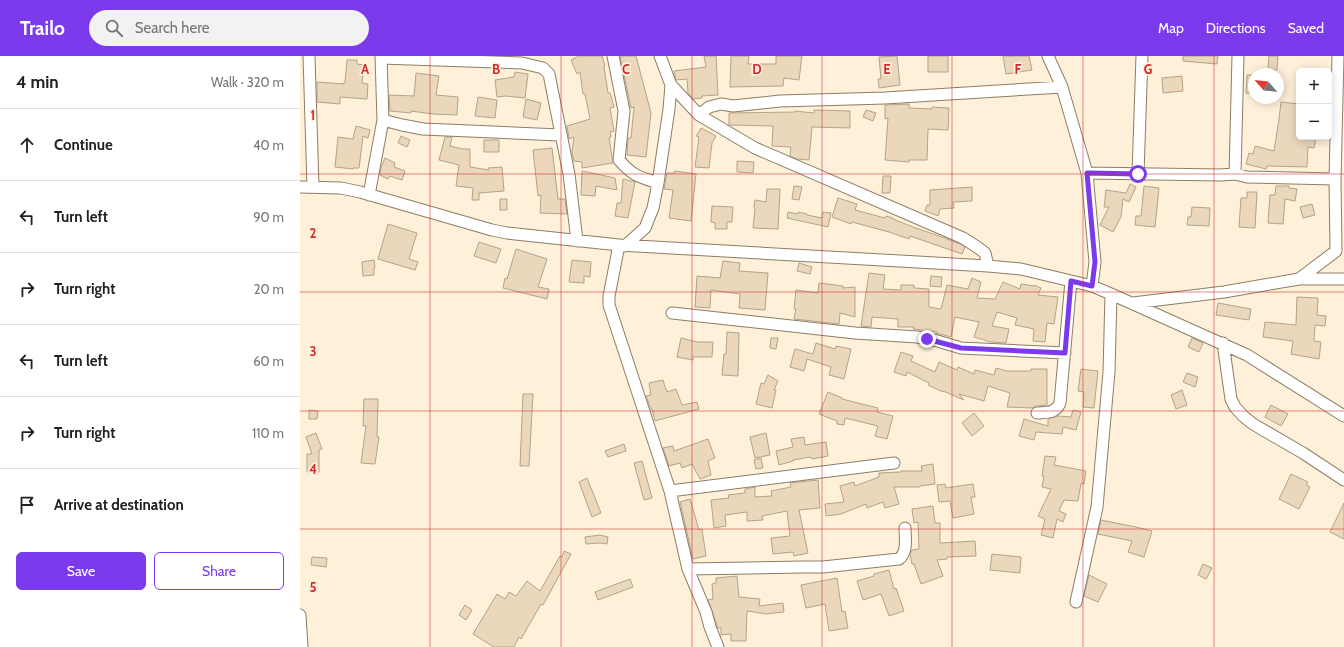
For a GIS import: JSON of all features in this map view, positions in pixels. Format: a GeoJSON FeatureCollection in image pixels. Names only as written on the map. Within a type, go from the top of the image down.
{"type":"FeatureCollection","features":[{"type":"Feature","properties":{"kind":"street"},"geometry":{"type":"LineString","coordinates":[[309,56],[313,188]]}},
{"type":"Feature","properties":{"kind":"street"},"geometry":{"type":"LineString","coordinates":[[613,56],[624,111],[619,160],[629,172],[658,183]]}},
{"type":"Feature","properties":{"kind":"street"},"geometry":{"type":"LineString","coordinates":[[660,56],[671,85],[699,115],[755,148],[964,238],[985,253],[988,266]]}},
{"type":"Feature","properties":{"kind":"street"},"geometry":{"type":"LineString","coordinates":[[1048,56],[1062,87],[1087,173],[1095,262],[1092,286]]}},
{"type":"Feature","properties":{"kind":"street"},"geometry":{"type":"LineString","coordinates":[[1138,174],[1142,56]]}},
{"type":"Feature","properties":{"kind":"street"},"geometry":{"type":"LineString","coordinates":[[1235,174],[1238,56]]}},
{"type":"Feature","properties":{"kind":"street"},"geometry":{"type":"LineString","coordinates":[[1299,278],[1340,248],[1335,178],[1338,56]]}},
{"type":"Feature","properties":{"kind":"street"},"geometry":{"type":"LineString","coordinates":[[369,195],[383,120],[381,57],[522,63],[543,68],[549,74],[569,174],[577,241]]}},
{"type":"Feature","properties":{"kind":"street"},"geometry":{"type":"LineString","coordinates":[[671,85],[669,110],[653,208],[645,228],[622,246],[609,296],[609,305],[670,491],[688,569],[706,612],[710,628],[718,647]]}},
{"type":"Feature","properties":{"kind":"street"},"geometry":{"type":"LineString","coordinates":[[699,115],[709,107],[721,104],[733,106],[780,101],[884,98],[1062,87]]}},
{"type":"Feature","properties":{"kind":"street"},"geometry":{"type":"LineString","coordinates":[[383,120],[423,129],[560,135]]}},
{"type":"Feature","properties":{"kind":"street"},"geometry":{"type":"LineString","coordinates":[[1087,173],[1235,174],[1247,177],[1335,178]]}},
{"type":"Feature","properties":{"kind":"street"},"geometry":{"type":"LineString","coordinates":[[300,187],[341,188],[492,230],[577,241],[622,246],[1021,269],[1092,286],[1222,343],[1247,355],[1305,393],[1344,416]]}},
{"type":"Feature","properties":{"kind":"street"},"geometry":{"type":"LineString","coordinates":[[1132,303],[1224,292],[1299,278],[1344,279]]}},
{"type":"Feature","properties":{"kind":"street"},"geometry":{"type":"LineString","coordinates":[[1037,413],[1052,412],[1058,409],[1060,404],[1071,281]]}},
{"type":"Feature","properties":{"kind":"street"},"geometry":{"type":"LineString","coordinates":[[1076,602],[1097,507],[1109,372],[1111,294]]}},
{"type":"Feature","properties":{"kind":"street"},"geometry":{"type":"LineString","coordinates":[[672,313],[854,333],[917,337],[934,340],[961,348],[1065,353]]}},
{"type":"Feature","properties":{"kind":"street"},"geometry":{"type":"LineString","coordinates":[[1222,343],[1231,399],[1235,407],[1243,416],[1253,424],[1303,453],[1344,480]]}},
{"type":"Feature","properties":{"kind":"street"},"geometry":{"type":"LineString","coordinates":[[670,491],[894,463]]}},
{"type":"Feature","properties":{"kind":"street"},"geometry":{"type":"LineString","coordinates":[[688,569],[823,567],[899,559],[903,556],[905,548],[904,528]]}},
{"type":"Feature","properties":{"kind":"street"},"geometry":{"type":"LineString","coordinates":[[300,615],[302,647]]}},
{"type":"Feature","properties":{"kind":"building"},"geometry":{"type":"Polygon","coordinates":[[[579,56],[602,56],[605,66],[608,93],[610,93],[614,107],[610,108],[614,131],[610,132],[611,137],[609,138],[613,163],[582,168],[582,162],[574,161],[572,152],[574,137],[569,139],[567,126],[590,119],[585,94],[583,94],[580,72],[577,74],[571,60],[579,56]]]}},
{"type":"Feature","properties":{"kind":"building"},"geometry":{"type":"Polygon","coordinates":[[[620,56],[636,56],[651,113],[646,157],[627,155],[628,138],[631,138],[634,107],[631,108],[620,56]]]}},
{"type":"Feature","properties":{"kind":"building"},"geometry":{"type":"Polygon","coordinates":[[[704,56],[716,56],[718,95],[702,96],[702,98],[693,99],[688,93],[687,79],[676,80],[674,71],[706,67],[704,56]]]}},
{"type":"Feature","properties":{"kind":"building"},"geometry":{"type":"Polygon","coordinates":[[[731,56],[749,56],[748,64],[776,64],[776,56],[802,56],[799,80],[784,78],[783,86],[730,87],[731,56]]]}},
{"type":"Feature","properties":{"kind":"building"},"geometry":{"type":"Polygon","coordinates":[[[897,56],[900,85],[879,88],[878,79],[881,79],[879,57],[897,56]]]}},
{"type":"Feature","properties":{"kind":"building"},"geometry":{"type":"Polygon","coordinates":[[[928,56],[948,56],[948,72],[928,72],[928,56]]]}},
{"type":"Feature","properties":{"kind":"building"},"geometry":{"type":"Polygon","coordinates":[[[1003,56],[1029,56],[1032,70],[1006,74],[1003,56]]]}},
{"type":"Feature","properties":{"kind":"building"},"geometry":{"type":"Polygon","coordinates":[[[1183,56],[1218,56],[1217,64],[1183,61],[1183,56]]]}},
{"type":"Feature","properties":{"kind":"building"},"geometry":{"type":"Polygon","coordinates":[[[1269,56],[1278,56],[1277,68],[1268,68],[1269,56]]]}},
{"type":"Feature","properties":{"kind":"building"},"geometry":{"type":"Polygon","coordinates":[[[347,60],[357,60],[357,64],[364,65],[362,83],[368,84],[367,99],[340,97],[340,104],[317,102],[317,82],[344,84],[347,60]]]}},
{"type":"Feature","properties":{"kind":"building"},"geometry":{"type":"Polygon","coordinates":[[[515,72],[528,74],[525,98],[506,96],[497,97],[495,80],[514,77],[515,72]]]}},
{"type":"Feature","properties":{"kind":"building"},"geometry":{"type":"Polygon","coordinates":[[[416,73],[439,76],[436,95],[458,97],[457,115],[411,111],[411,113],[390,111],[389,95],[414,96],[416,73]]]}},
{"type":"Feature","properties":{"kind":"building"},"geometry":{"type":"Polygon","coordinates":[[[1247,75],[1248,75],[1248,93],[1246,93],[1247,75]]]}},
{"type":"Feature","properties":{"kind":"building"},"geometry":{"type":"Polygon","coordinates":[[[1182,76],[1183,91],[1163,93],[1162,78],[1182,76]]]}},
{"type":"Feature","properties":{"kind":"building"},"geometry":{"type":"Polygon","coordinates":[[[478,97],[497,100],[495,118],[475,116],[478,97]]]}},
{"type":"Feature","properties":{"kind":"building"},"geometry":{"type":"Polygon","coordinates":[[[526,99],[541,103],[537,120],[523,117],[526,99]]]}},
{"type":"Feature","properties":{"kind":"building"},"geometry":{"type":"Polygon","coordinates":[[[1284,102],[1296,104],[1296,140],[1315,140],[1314,148],[1308,147],[1307,167],[1267,166],[1266,169],[1246,164],[1249,153],[1253,154],[1255,146],[1274,151],[1281,104],[1284,104],[1284,102]]]}},
{"type":"Feature","properties":{"kind":"building"},"geometry":{"type":"Polygon","coordinates":[[[909,104],[909,108],[949,108],[948,130],[928,129],[927,160],[909,160],[909,162],[885,160],[888,118],[885,119],[885,105],[909,104]]]}},
{"type":"Feature","properties":{"kind":"building"},"geometry":{"type":"Polygon","coordinates":[[[814,110],[850,111],[850,128],[812,127],[809,160],[797,159],[790,156],[791,147],[772,146],[773,126],[729,125],[729,113],[795,111],[814,113],[814,110]]]}},
{"type":"Feature","properties":{"kind":"building"},"geometry":{"type":"Polygon","coordinates":[[[866,110],[876,113],[873,121],[863,117],[866,110]]]}},
{"type":"Feature","properties":{"kind":"building"},"geometry":{"type":"Polygon","coordinates":[[[356,126],[370,130],[368,138],[363,136],[359,168],[353,169],[335,167],[338,137],[353,139],[356,126]]]}},
{"type":"Feature","properties":{"kind":"building"},"geometry":{"type":"Polygon","coordinates":[[[701,128],[716,136],[712,143],[709,168],[695,167],[699,137],[696,136],[701,128]]]}},
{"type":"Feature","properties":{"kind":"building"},"geometry":{"type":"Polygon","coordinates":[[[401,136],[410,140],[407,147],[398,143],[401,136]]]}},
{"type":"Feature","properties":{"kind":"building"},"geometry":{"type":"Polygon","coordinates":[[[445,137],[452,137],[450,146],[470,149],[470,167],[489,170],[488,168],[502,167],[504,191],[479,193],[479,200],[472,200],[473,188],[456,186],[459,165],[439,160],[445,137]]]}},
{"type":"Feature","properties":{"kind":"building"},"geometry":{"type":"Polygon","coordinates":[[[484,140],[499,140],[499,152],[484,152],[484,140]]]}},
{"type":"Feature","properties":{"kind":"building"},"geometry":{"type":"Polygon","coordinates":[[[552,148],[558,199],[565,199],[567,214],[540,213],[541,195],[538,196],[533,150],[552,148]]]}},
{"type":"Feature","properties":{"kind":"building"},"geometry":{"type":"Polygon","coordinates":[[[385,158],[395,163],[394,167],[405,171],[402,180],[390,176],[388,179],[380,175],[381,167],[385,158]]]}},
{"type":"Feature","properties":{"kind":"building"},"geometry":{"type":"Polygon","coordinates":[[[737,161],[754,162],[753,173],[737,172],[737,161]]]}},
{"type":"Feature","properties":{"kind":"building"},"geometry":{"type":"Polygon","coordinates":[[[582,171],[615,178],[617,190],[596,186],[595,196],[581,195],[582,171]]]}},
{"type":"Feature","properties":{"kind":"building"},"geometry":{"type":"Polygon","coordinates":[[[675,171],[696,174],[691,221],[669,218],[673,190],[664,189],[667,173],[675,173],[675,171]]]}},
{"type":"Feature","properties":{"kind":"building"},"geometry":{"type":"Polygon","coordinates":[[[883,176],[891,176],[890,193],[882,193],[883,176]]]}},
{"type":"Feature","properties":{"kind":"building"},"geometry":{"type":"Polygon","coordinates":[[[623,179],[635,182],[628,218],[615,216],[617,203],[621,203],[623,179]]]}},
{"type":"Feature","properties":{"kind":"building"},"geometry":{"type":"Polygon","coordinates":[[[1130,184],[1136,187],[1129,202],[1123,199],[1121,217],[1113,232],[1100,225],[1109,207],[1104,207],[1106,190],[1126,193],[1130,184]]]}},
{"type":"Feature","properties":{"kind":"building"},"geometry":{"type":"Polygon","coordinates":[[[794,186],[802,187],[799,200],[792,199],[794,186]]]}},
{"type":"Feature","properties":{"kind":"building"},"geometry":{"type":"Polygon","coordinates":[[[1144,186],[1159,188],[1155,227],[1135,225],[1136,216],[1141,216],[1144,186]]]}},
{"type":"Feature","properties":{"kind":"building"},"geometry":{"type":"Polygon","coordinates":[[[1276,186],[1289,186],[1289,188],[1297,189],[1295,201],[1285,199],[1283,224],[1268,223],[1270,195],[1275,195],[1276,186]]]}},
{"type":"Feature","properties":{"kind":"building"},"geometry":{"type":"Polygon","coordinates":[[[972,187],[972,201],[953,202],[954,208],[940,209],[938,216],[925,211],[927,205],[930,205],[930,190],[972,187]]]}},
{"type":"Feature","properties":{"kind":"building"},"geometry":{"type":"Polygon","coordinates":[[[767,189],[780,189],[778,229],[753,228],[755,200],[766,202],[767,189]]]}},
{"type":"Feature","properties":{"kind":"building"},"geometry":{"type":"Polygon","coordinates":[[[1247,192],[1257,192],[1255,228],[1239,227],[1241,198],[1247,198],[1247,192]]]}},
{"type":"Feature","properties":{"kind":"building"},"geometry":{"type":"Polygon","coordinates":[[[838,198],[857,204],[855,210],[885,218],[886,216],[893,218],[965,247],[962,254],[910,236],[909,239],[852,222],[851,224],[832,217],[838,198]]]}},
{"type":"Feature","properties":{"kind":"building"},"geometry":{"type":"Polygon","coordinates":[[[500,199],[507,199],[507,210],[500,210],[500,199]]]}},
{"type":"Feature","properties":{"kind":"building"},"geometry":{"type":"Polygon","coordinates":[[[1312,204],[1315,215],[1303,218],[1300,207],[1312,204]]]}},
{"type":"Feature","properties":{"kind":"building"},"geometry":{"type":"Polygon","coordinates":[[[712,206],[733,207],[732,222],[727,222],[727,229],[715,229],[715,223],[711,222],[712,206]]]}},
{"type":"Feature","properties":{"kind":"building"},"geometry":{"type":"Polygon","coordinates":[[[1192,207],[1210,208],[1209,226],[1187,225],[1188,217],[1191,217],[1192,207]]]}},
{"type":"Feature","properties":{"kind":"building"},"geometry":{"type":"Polygon","coordinates":[[[788,212],[798,214],[798,212],[822,218],[823,212],[831,213],[828,227],[787,218],[788,212]]]}},
{"type":"Feature","properties":{"kind":"building"},"geometry":{"type":"Polygon","coordinates":[[[388,224],[417,233],[409,259],[418,262],[415,270],[378,259],[388,224]]]}},
{"type":"Feature","properties":{"kind":"building"},"geometry":{"type":"Polygon","coordinates":[[[479,242],[501,249],[496,263],[474,256],[479,242]]]}},
{"type":"Feature","properties":{"kind":"building"},"geometry":{"type":"Polygon","coordinates":[[[516,249],[547,259],[538,287],[549,289],[547,299],[503,288],[505,278],[507,279],[516,249]]]}},
{"type":"Feature","properties":{"kind":"building"},"geometry":{"type":"Polygon","coordinates":[[[374,260],[374,275],[363,276],[362,262],[374,260]]]}},
{"type":"Feature","properties":{"kind":"building"},"geometry":{"type":"Polygon","coordinates":[[[572,260],[591,262],[590,277],[584,276],[584,283],[569,282],[572,260]]]}},
{"type":"Feature","properties":{"kind":"building"},"geometry":{"type":"Polygon","coordinates":[[[723,261],[740,263],[739,271],[768,273],[765,310],[739,308],[740,294],[711,290],[710,308],[695,307],[697,276],[720,278],[723,261]]]}},
{"type":"Feature","properties":{"kind":"building"},"geometry":{"type":"Polygon","coordinates":[[[799,263],[812,267],[810,274],[797,271],[799,263]]]}},
{"type":"Feature","properties":{"kind":"building"},"geometry":{"type":"Polygon","coordinates":[[[869,273],[885,275],[883,289],[901,290],[901,285],[914,285],[914,288],[929,289],[929,307],[941,309],[947,285],[968,289],[972,278],[981,282],[977,298],[995,299],[1003,282],[1020,289],[1021,284],[1034,285],[1041,288],[1038,295],[1058,297],[1054,324],[1047,323],[1045,342],[1033,341],[1034,329],[1015,325],[1017,318],[997,312],[992,326],[1009,329],[1006,343],[991,342],[974,337],[979,322],[955,317],[951,337],[936,333],[937,332],[913,329],[914,327],[898,327],[898,319],[872,317],[871,327],[861,326],[869,273]]]}},
{"type":"Feature","properties":{"kind":"building"},"geometry":{"type":"Polygon","coordinates":[[[931,276],[942,277],[941,287],[930,286],[931,276]]]}},
{"type":"Feature","properties":{"kind":"building"},"geometry":{"type":"Polygon","coordinates":[[[819,283],[843,286],[843,288],[855,287],[855,317],[840,313],[839,324],[794,319],[796,309],[794,309],[796,290],[818,293],[819,283]]]}},
{"type":"Feature","properties":{"kind":"building"},"geometry":{"type":"Polygon","coordinates":[[[1297,297],[1318,298],[1317,315],[1326,316],[1325,326],[1315,325],[1314,341],[1321,342],[1319,359],[1291,354],[1293,341],[1263,337],[1265,322],[1296,325],[1297,297]]]}},
{"type":"Feature","properties":{"kind":"building"},"geometry":{"type":"Polygon","coordinates":[[[1218,303],[1251,309],[1249,320],[1216,315],[1218,303]]]}},
{"type":"Feature","properties":{"kind":"building"},"geometry":{"type":"Polygon","coordinates":[[[727,332],[739,333],[738,376],[722,375],[724,354],[726,354],[727,332]]]}},
{"type":"Feature","properties":{"kind":"building"},"geometry":{"type":"Polygon","coordinates":[[[681,338],[697,342],[713,342],[712,357],[693,357],[693,360],[677,357],[681,338]]]}},
{"type":"Feature","properties":{"kind":"building"},"geometry":{"type":"Polygon","coordinates":[[[771,338],[778,338],[776,349],[770,348],[771,338]]]}},
{"type":"Feature","properties":{"kind":"building"},"geometry":{"type":"Polygon","coordinates":[[[1192,338],[1203,343],[1199,352],[1188,347],[1192,338]]]}},
{"type":"Feature","properties":{"kind":"building"},"geometry":{"type":"Polygon","coordinates":[[[816,343],[835,349],[836,346],[851,349],[844,379],[829,375],[831,367],[807,359],[804,371],[790,367],[795,349],[813,354],[816,343]]]}},
{"type":"Feature","properties":{"kind":"building"},"geometry":{"type":"Polygon","coordinates":[[[901,352],[913,356],[911,361],[935,372],[939,362],[957,370],[958,367],[974,374],[975,370],[994,375],[996,368],[1007,371],[1047,369],[1047,405],[1032,408],[1007,407],[1010,393],[988,386],[984,401],[959,394],[964,400],[928,385],[929,383],[907,372],[906,376],[894,372],[901,352]]]}},
{"type":"Feature","properties":{"kind":"building"},"geometry":{"type":"Polygon","coordinates":[[[1081,369],[1098,371],[1094,408],[1083,407],[1084,392],[1078,391],[1081,369]]]}},
{"type":"Feature","properties":{"kind":"building"},"geometry":{"type":"Polygon","coordinates":[[[1187,373],[1198,377],[1195,387],[1183,382],[1187,373]]]}},
{"type":"Feature","properties":{"kind":"building"},"geometry":{"type":"Polygon","coordinates":[[[768,375],[778,381],[774,390],[776,390],[772,408],[756,404],[761,383],[764,384],[768,375]]]}},
{"type":"Feature","properties":{"kind":"building"},"geometry":{"type":"Polygon","coordinates":[[[663,380],[667,392],[676,389],[682,405],[697,402],[699,409],[655,421],[652,409],[646,396],[651,395],[649,383],[663,380]]]}},
{"type":"Feature","properties":{"kind":"building"},"geometry":{"type":"Polygon","coordinates":[[[1182,390],[1187,405],[1176,409],[1171,395],[1182,390]]]}},
{"type":"Feature","properties":{"kind":"building"},"geometry":{"type":"Polygon","coordinates":[[[828,392],[842,399],[878,408],[877,412],[893,416],[887,439],[875,436],[878,426],[845,418],[844,425],[837,424],[837,421],[819,414],[828,392]]]}},
{"type":"Feature","properties":{"kind":"building"},"geometry":{"type":"Polygon","coordinates":[[[523,394],[533,394],[529,466],[520,466],[523,394]]]}},
{"type":"Feature","properties":{"kind":"building"},"geometry":{"type":"Polygon","coordinates":[[[364,399],[378,399],[377,437],[379,437],[375,464],[361,463],[366,426],[363,426],[364,399]]]}},
{"type":"Feature","properties":{"kind":"building"},"geometry":{"type":"Polygon","coordinates":[[[1271,405],[1288,414],[1281,426],[1265,417],[1271,405]]]}},
{"type":"Feature","properties":{"kind":"building"},"geometry":{"type":"Polygon","coordinates":[[[309,410],[318,411],[317,419],[309,419],[309,410]]]}},
{"type":"Feature","properties":{"kind":"building"},"geometry":{"type":"Polygon","coordinates":[[[1073,410],[1081,412],[1076,430],[1063,427],[1062,434],[1036,432],[1034,440],[1019,436],[1024,419],[1048,426],[1048,419],[1058,416],[1071,417],[1073,410]]]}},
{"type":"Feature","properties":{"kind":"building"},"geometry":{"type":"Polygon","coordinates":[[[974,413],[984,426],[972,436],[962,423],[974,413]]]}},
{"type":"Feature","properties":{"kind":"building"},"geometry":{"type":"Polygon","coordinates":[[[316,433],[322,449],[319,450],[319,472],[307,472],[307,454],[312,454],[306,437],[316,433]]]}},
{"type":"Feature","properties":{"kind":"building"},"geometry":{"type":"Polygon","coordinates":[[[766,433],[770,455],[755,458],[750,437],[766,433]]]}},
{"type":"Feature","properties":{"kind":"building"},"geometry":{"type":"Polygon","coordinates":[[[804,437],[805,445],[826,442],[828,456],[793,460],[779,465],[776,451],[793,447],[791,439],[804,437]]]}},
{"type":"Feature","properties":{"kind":"building"},"geometry":{"type":"Polygon","coordinates":[[[708,439],[715,458],[708,461],[711,475],[700,479],[692,464],[682,468],[680,463],[669,466],[663,448],[673,446],[674,451],[708,439]]]}},
{"type":"Feature","properties":{"kind":"building"},"geometry":{"type":"Polygon","coordinates":[[[624,444],[626,451],[608,457],[605,451],[624,444]]]}},
{"type":"Feature","properties":{"kind":"building"},"geometry":{"type":"Polygon","coordinates":[[[1045,456],[1056,457],[1054,465],[1086,471],[1084,484],[1081,483],[1078,501],[1064,500],[1059,511],[1066,514],[1063,522],[1057,519],[1053,538],[1041,535],[1045,519],[1038,516],[1051,489],[1042,487],[1045,456]]]}},
{"type":"Feature","properties":{"kind":"building"},"geometry":{"type":"Polygon","coordinates":[[[761,458],[763,468],[756,469],[754,460],[761,458]]]}},
{"type":"Feature","properties":{"kind":"building"},"geometry":{"type":"Polygon","coordinates":[[[642,461],[652,498],[644,500],[634,463],[642,461]]]}},
{"type":"Feature","properties":{"kind":"building"},"geometry":{"type":"Polygon","coordinates":[[[933,464],[935,484],[920,487],[894,487],[899,504],[885,508],[883,502],[867,508],[866,504],[841,514],[826,516],[825,504],[844,502],[840,486],[854,482],[855,486],[879,477],[879,473],[922,471],[921,466],[933,464]]]}},
{"type":"Feature","properties":{"kind":"building"},"geometry":{"type":"Polygon","coordinates":[[[1291,474],[1308,482],[1306,485],[1310,487],[1299,509],[1279,499],[1291,474]]]}},
{"type":"Feature","properties":{"kind":"building"},"geometry":{"type":"Polygon","coordinates":[[[587,478],[601,513],[592,517],[579,482],[587,478]]]}},
{"type":"Feature","properties":{"kind":"building"},"geometry":{"type":"Polygon","coordinates":[[[818,480],[820,508],[799,510],[808,553],[794,556],[793,552],[773,554],[771,538],[790,536],[787,511],[762,516],[763,520],[747,521],[747,512],[725,515],[726,526],[714,528],[711,500],[729,498],[728,495],[745,493],[745,489],[755,487],[755,497],[772,496],[771,491],[791,487],[790,483],[818,480]]]}},
{"type":"Feature","properties":{"kind":"building"},"geometry":{"type":"Polygon","coordinates":[[[945,484],[946,488],[973,484],[975,497],[971,497],[974,514],[953,518],[950,501],[939,502],[937,485],[945,484]]]}},
{"type":"Feature","properties":{"kind":"building"},"geometry":{"type":"Polygon","coordinates":[[[690,499],[699,530],[702,529],[706,556],[693,559],[680,502],[690,499]]]}},
{"type":"Feature","properties":{"kind":"building"},"geometry":{"type":"Polygon","coordinates":[[[1344,503],[1344,539],[1330,532],[1344,503]]]}},
{"type":"Feature","properties":{"kind":"building"},"geometry":{"type":"Polygon","coordinates":[[[933,506],[935,523],[940,523],[940,543],[975,541],[976,556],[947,557],[947,559],[937,560],[943,576],[921,584],[914,564],[912,564],[910,554],[912,550],[919,549],[918,522],[914,523],[912,509],[933,506]]]}},
{"type":"Feature","properties":{"kind":"building"},"geometry":{"type":"Polygon","coordinates":[[[1101,520],[1152,531],[1144,557],[1128,552],[1132,541],[1098,534],[1101,520]]]}},
{"type":"Feature","properties":{"kind":"building"},"geometry":{"type":"Polygon","coordinates":[[[600,535],[608,537],[607,544],[586,544],[585,537],[600,535]]]}},
{"type":"Feature","properties":{"kind":"building"},"geometry":{"type":"Polygon","coordinates":[[[564,551],[571,554],[543,605],[541,604],[521,639],[519,637],[514,647],[494,647],[473,634],[497,594],[505,599],[509,592],[516,596],[527,581],[540,591],[560,556],[562,557],[564,551]]]}},
{"type":"Feature","properties":{"kind":"building"},"geometry":{"type":"Polygon","coordinates":[[[992,554],[1021,557],[1020,573],[990,570],[992,554]]]}},
{"type":"Feature","properties":{"kind":"building"},"geometry":{"type":"Polygon","coordinates":[[[312,557],[327,558],[326,567],[311,565],[312,557]]]}},
{"type":"Feature","properties":{"kind":"building"},"geometry":{"type":"Polygon","coordinates":[[[1203,564],[1212,568],[1206,579],[1198,575],[1203,564]]]}},
{"type":"Feature","properties":{"kind":"building"},"geometry":{"type":"Polygon","coordinates":[[[889,570],[894,589],[896,588],[904,611],[889,616],[881,594],[863,600],[857,581],[889,570]]]}},
{"type":"Feature","properties":{"kind":"building"},"geometry":{"type":"Polygon","coordinates":[[[1089,575],[1107,584],[1098,602],[1084,596],[1089,575]]]}},
{"type":"Feature","properties":{"kind":"building"},"geometry":{"type":"Polygon","coordinates":[[[737,576],[739,597],[760,599],[759,606],[783,603],[784,612],[766,614],[747,611],[746,641],[731,641],[731,634],[721,635],[721,628],[718,628],[708,600],[713,599],[712,584],[716,583],[716,578],[737,576]]]}},
{"type":"Feature","properties":{"kind":"building"},"geometry":{"type":"Polygon","coordinates":[[[837,578],[842,612],[845,611],[848,628],[829,631],[825,604],[806,608],[801,585],[837,578]]]}},
{"type":"Feature","properties":{"kind":"building"},"geometry":{"type":"Polygon","coordinates":[[[630,579],[633,587],[598,600],[595,592],[630,579]]]}},
{"type":"Feature","properties":{"kind":"building"},"geometry":{"type":"Polygon","coordinates":[[[465,605],[472,610],[466,620],[459,615],[465,605]]]}},
{"type":"Feature","properties":{"kind":"route"},"geometry":{"type":"LineString","coordinates":[[927,339],[961,348],[1065,353],[1071,281],[1092,286],[1095,262],[1087,173],[1138,174]]}}]}
